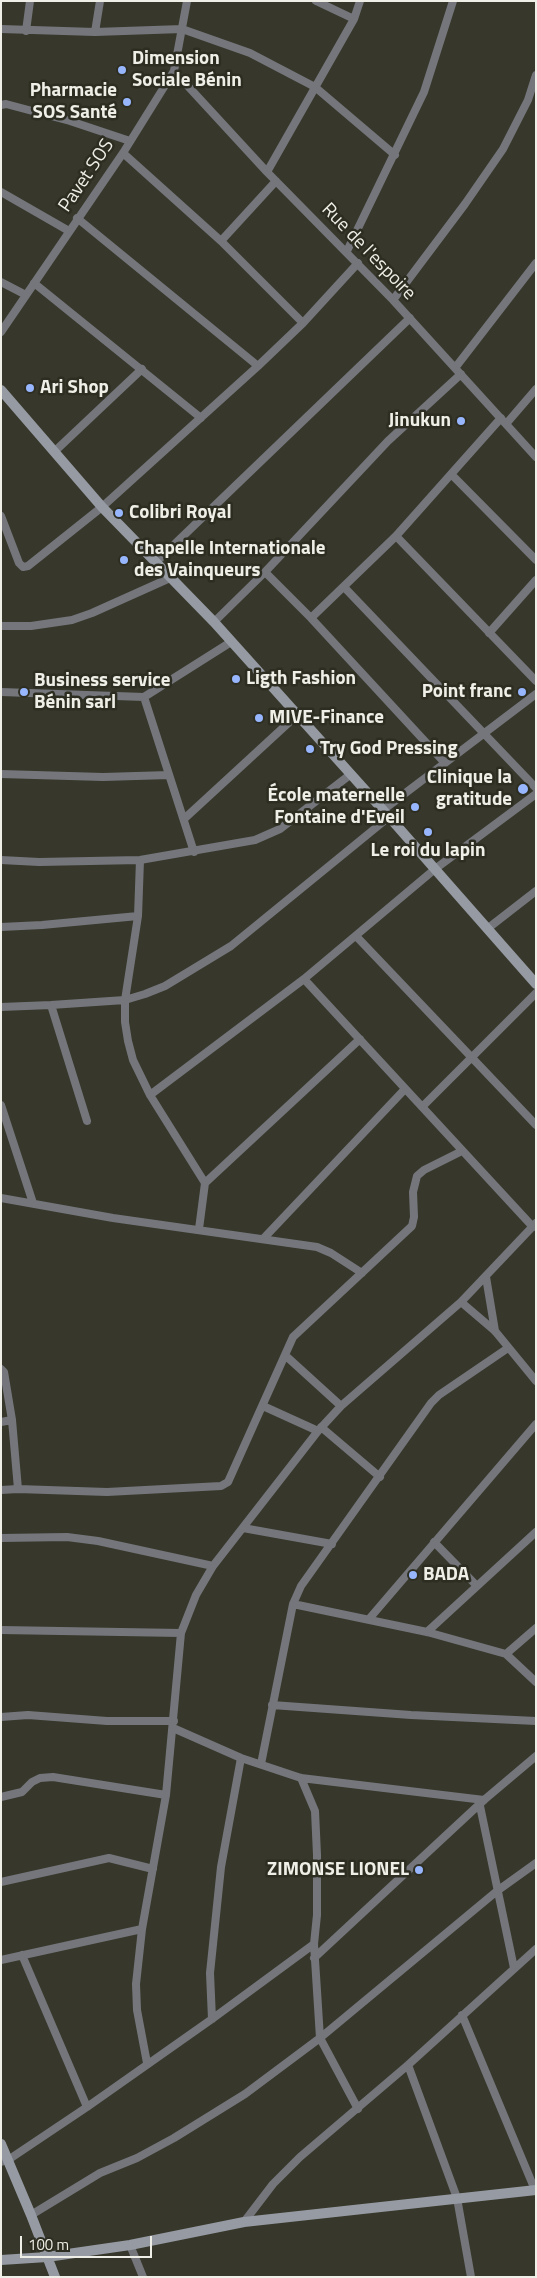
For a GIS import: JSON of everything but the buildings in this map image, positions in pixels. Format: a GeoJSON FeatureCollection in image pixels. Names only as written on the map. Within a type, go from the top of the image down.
{"type":"FeatureCollection","features":[{"type":"Feature","properties":{"kind":"main road"},"geometry":{"type":"LineString","coordinates":[[1,390],[102,507],[214,622],[386,813],[536,984]]}},
{"type":"Feature","properties":{"kind":"main road"},"geometry":{"type":"LineString","coordinates":[[1,2144],[5,2161],[32,2215],[55,2277]]}},
{"type":"Feature","properties":{"kind":"main road"},"geometry":{"type":"LineString","coordinates":[[1,2260],[47,2257],[130,2245],[244,2222],[535,2190]]}},
{"type":"Feature","properties":{"kind":"street"},"geometry":{"type":"LineString","coordinates":[[26,31],[30,1]]}},
{"type":"Feature","properties":{"kind":"street"},"geometry":{"type":"LineString","coordinates":[[95,32],[100,1]]}},
{"type":"Feature","properties":{"kind":"street","name":"Pavet SOS"},"geometry":{"type":"LineString","coordinates":[[1,332],[123,152],[174,71],[187,1]]}},
{"type":"Feature","properties":{"kind":"street"},"geometry":{"type":"LineString","coordinates":[[316,1],[354,19]]}},
{"type":"Feature","properties":{"kind":"street"},"geometry":{"type":"LineString","coordinates":[[267,172],[354,19],[360,1]]}},
{"type":"Feature","properties":{"kind":"street"},"geometry":{"type":"LineString","coordinates":[[347,251],[424,92],[453,1]]}},
{"type":"Feature","properties":{"kind":"street"},"geometry":{"type":"LineString","coordinates":[[1,30],[95,32],[182,29],[250,53],[315,87],[395,154]]}},
{"type":"Feature","properties":{"kind":"street","name":"Rue de l'espoire"},"geometry":{"type":"LineString","coordinates":[[174,71],[267,172],[347,251],[410,318],[536,458]]}},
{"type":"Feature","properties":{"kind":"street"},"geometry":{"type":"LineString","coordinates":[[393,300],[465,204],[503,149],[528,100],[536,75]]}},
{"type":"Feature","properties":{"kind":"street"},"geometry":{"type":"LineString","coordinates":[[1,105],[6,104],[70,121],[130,141]]}},
{"type":"Feature","properties":{"kind":"street"},"geometry":{"type":"LineString","coordinates":[[123,152],[221,242],[303,323]]}},
{"type":"Feature","properties":{"kind":"street"},"geometry":{"type":"LineString","coordinates":[[221,242],[276,181]]}},
{"type":"Feature","properties":{"kind":"street"},"geometry":{"type":"LineString","coordinates":[[1,192],[69,231]]}},
{"type":"Feature","properties":{"kind":"street"},"geometry":{"type":"LineString","coordinates":[[77,218],[258,366]]}},
{"type":"Feature","properties":{"kind":"street"},"geometry":{"type":"LineString","coordinates":[[1,516],[19,563],[23,567],[28,566],[102,507],[258,366],[303,323],[358,263]]}},
{"type":"Feature","properties":{"kind":"street"},"geometry":{"type":"LineString","coordinates":[[214,622],[265,572],[381,448],[458,371],[536,264]]}},
{"type":"Feature","properties":{"kind":"street"},"geometry":{"type":"LineString","coordinates":[[1,282],[26,295]]}},
{"type":"Feature","properties":{"kind":"street"},"geometry":{"type":"LineString","coordinates":[[34,283],[201,418]]}},
{"type":"Feature","properties":{"kind":"street"},"geometry":{"type":"LineString","coordinates":[[155,563],[410,318]]}},
{"type":"Feature","properties":{"kind":"street"},"geometry":{"type":"LineString","coordinates":[[54,452],[142,369]]}},
{"type":"Feature","properties":{"kind":"street"},"geometry":{"type":"LineString","coordinates":[[311,618],[396,536],[452,475],[536,389]]}},
{"type":"Feature","properties":{"kind":"street"},"geometry":{"type":"LineString","coordinates":[[452,475],[536,560]]}},
{"type":"Feature","properties":{"kind":"street"},"geometry":{"type":"LineString","coordinates":[[396,536],[536,681]]}},
{"type":"Feature","properties":{"kind":"street"},"geometry":{"type":"LineString","coordinates":[[265,572],[311,618],[444,762]]}},
{"type":"Feature","properties":{"kind":"street"},"geometry":{"type":"LineString","coordinates":[[1,626],[31,626],[72,620],[170,578]]}},
{"type":"Feature","properties":{"kind":"street"},"geometry":{"type":"LineString","coordinates":[[489,632],[536,580]]}},
{"type":"Feature","properties":{"kind":"street"},"geometry":{"type":"LineString","coordinates":[[344,587],[536,788]]}},
{"type":"Feature","properties":{"kind":"street"},"geometry":{"type":"LineString","coordinates":[[1,692],[144,697],[231,642]]}},
{"type":"Feature","properties":{"kind":"street"},"geometry":{"type":"LineString","coordinates":[[1,1007],[51,1006],[125,1000],[165,986],[231,946],[444,762],[536,694]]}},
{"type":"Feature","properties":{"kind":"street"},"geometry":{"type":"LineString","coordinates":[[144,697],[194,852]]}},
{"type":"Feature","properties":{"kind":"street"},"geometry":{"type":"LineString","coordinates":[[184,819],[297,715]]}},
{"type":"Feature","properties":{"kind":"street"},"geometry":{"type":"LineString","coordinates":[[1,774],[103,777],[169,775]]}},
{"type":"Feature","properties":{"kind":"street"},"geometry":{"type":"LineString","coordinates":[[1,860],[39,862],[140,860],[194,852],[268,836],[297,817],[351,774]]}},
{"type":"Feature","properties":{"kind":"street"},"geometry":{"type":"LineString","coordinates":[[150,1095],[304,978],[435,870],[536,794]]}},
{"type":"Feature","properties":{"kind":"street"},"geometry":{"type":"LineString","coordinates":[[140,860],[138,916],[125,1000],[124,1022],[133,1060],[150,1095],[205,1183],[199,1229]]}},
{"type":"Feature","properties":{"kind":"street"},"geometry":{"type":"LineString","coordinates":[[487,929],[536,891]]}},
{"type":"Feature","properties":{"kind":"street"},"geometry":{"type":"LineString","coordinates":[[1,926],[42,925],[138,916]]}},
{"type":"Feature","properties":{"kind":"street"},"geometry":{"type":"LineString","coordinates":[[356,936],[536,1125]]}},
{"type":"Feature","properties":{"kind":"street"},"geometry":{"type":"LineString","coordinates":[[147,2063],[137,2010],[136,1984],[142,1930],[166,1795],[181,1633],[196,1595],[213,1566],[319,1429],[340,1406],[461,1302],[534,1225],[405,1089],[304,978]]}},
{"type":"Feature","properties":{"kind":"street"},"geometry":{"type":"LineString","coordinates":[[422,1107],[536,993]]}},
{"type":"Feature","properties":{"kind":"street"},"geometry":{"type":"LineString","coordinates":[[51,1006],[87,1121]]}},
{"type":"Feature","properties":{"kind":"street"},"geometry":{"type":"LineString","coordinates":[[205,1183],[360,1039]]}},
{"type":"Feature","properties":{"kind":"street"},"geometry":{"type":"LineString","coordinates":[[263,1239],[405,1089]]}},
{"type":"Feature","properties":{"kind":"street"},"geometry":{"type":"LineString","coordinates":[[1,1105],[33,1203]]}},
{"type":"Feature","properties":{"kind":"street"},"geometry":{"type":"LineString","coordinates":[[1,1490],[107,1492],[221,1486],[228,1482],[293,1337],[412,1226],[414,1217],[412,1192],[417,1176],[432,1165],[462,1150]]}},
{"type":"Feature","properties":{"kind":"street"},"geometry":{"type":"LineString","coordinates":[[1,1198],[113,1218],[199,1229],[325,1250],[362,1272]]}},
{"type":"Feature","properties":{"kind":"street"},"geometry":{"type":"LineString","coordinates":[[486,1277],[495,1331]]}},
{"type":"Feature","properties":{"kind":"street"},"geometry":{"type":"LineString","coordinates":[[461,1302],[495,1331],[536,1381]]}},
{"type":"Feature","properties":{"kind":"street"},"geometry":{"type":"LineString","coordinates":[[261,1764],[293,1604],[301,1586],[380,1477],[430,1403],[508,1348]]}},
{"type":"Feature","properties":{"kind":"street"},"geometry":{"type":"LineString","coordinates":[[286,1356],[340,1406]]}},
{"type":"Feature","properties":{"kind":"street"},"geometry":{"type":"LineString","coordinates":[[1,1369],[4,1372],[12,1420],[18,1489]]}},
{"type":"Feature","properties":{"kind":"street"},"geometry":{"type":"LineString","coordinates":[[263,1406],[319,1429],[380,1477]]}},
{"type":"Feature","properties":{"kind":"street"},"geometry":{"type":"LineString","coordinates":[[1,1422],[12,1420]]}},
{"type":"Feature","properties":{"kind":"street"},"geometry":{"type":"LineString","coordinates":[[368,1619],[536,1424]]}},
{"type":"Feature","properties":{"kind":"street"},"geometry":{"type":"LineString","coordinates":[[242,1528],[332,1544]]}},
{"type":"Feature","properties":{"kind":"street"},"geometry":{"type":"LineString","coordinates":[[427,1632],[536,1532]]}},
{"type":"Feature","properties":{"kind":"street"},"geometry":{"type":"LineString","coordinates":[[1,1538],[67,1537],[98,1540],[213,1566]]}},
{"type":"Feature","properties":{"kind":"street"},"geometry":{"type":"LineString","coordinates":[[434,1542],[476,1586]]}},
{"type":"Feature","properties":{"kind":"street"},"geometry":{"type":"LineString","coordinates":[[293,1604],[427,1632],[506,1654],[536,1682]]}},
{"type":"Feature","properties":{"kind":"street"},"geometry":{"type":"LineString","coordinates":[[506,1654],[536,1628]]}},
{"type":"Feature","properties":{"kind":"street"},"geometry":{"type":"LineString","coordinates":[[1,1630],[181,1633]]}},
{"type":"Feature","properties":{"kind":"street"},"geometry":{"type":"LineString","coordinates":[[272,1705],[411,1715],[536,1721]]}},
{"type":"Feature","properties":{"kind":"street"},"geometry":{"type":"LineString","coordinates":[[1,1717],[28,1715],[173,1725],[241,1758],[301,1778],[482,1803]]}},
{"type":"Feature","properties":{"kind":"street"},"geometry":{"type":"LineString","coordinates":[[314,1958],[482,1803],[536,1756]]}},
{"type":"Feature","properties":{"kind":"street"},"geometry":{"type":"LineString","coordinates":[[212,2019],[210,1973],[220,1876],[241,1758]]}},
{"type":"Feature","properties":{"kind":"street"},"geometry":{"type":"LineString","coordinates":[[1,1797],[22,1792],[32,1782],[40,1778],[53,1777],[166,1795]]}},
{"type":"Feature","properties":{"kind":"street"},"geometry":{"type":"LineString","coordinates":[[301,1778],[314,1811],[318,1855],[314,1958],[320,2038],[358,2109]]}},
{"type":"Feature","properties":{"kind":"street"},"geometry":{"type":"LineString","coordinates":[[482,1803],[497,1891],[514,1968]]}},
{"type":"Feature","properties":{"kind":"street"},"geometry":{"type":"LineString","coordinates":[[1,1882],[109,1858],[153,1869]]}},
{"type":"Feature","properties":{"kind":"street"},"geometry":{"type":"LineString","coordinates":[[32,2215],[100,2173],[137,2158],[174,2138],[245,2094],[320,2038],[497,1891],[536,1863]]}},
{"type":"Feature","properties":{"kind":"street"},"geometry":{"type":"LineString","coordinates":[[1,1960],[142,1930]]}},
{"type":"Feature","properties":{"kind":"street"},"geometry":{"type":"LineString","coordinates":[[5,2161],[87,2107],[314,1944]]}},
{"type":"Feature","properties":{"kind":"street"},"geometry":{"type":"LineString","coordinates":[[244,2222],[272,2184],[300,2157],[408,2065],[536,1949]]}},
{"type":"Feature","properties":{"kind":"street"},"geometry":{"type":"LineString","coordinates":[[22,1955],[87,2107]]}},
{"type":"Feature","properties":{"kind":"street"},"geometry":{"type":"LineString","coordinates":[[462,2015],[535,2190]]}},
{"type":"Feature","properties":{"kind":"street"},"geometry":{"type":"LineString","coordinates":[[408,2065],[457,2198],[470,2277]]}},
{"type":"Feature","properties":{"kind":"street"},"geometry":{"type":"LineString","coordinates":[[130,2245],[143,2277]]}},
{"type":"Feature","properties":{"kind":"place","name":"Dimension Sociale Bénin"},"geometry":{"type":"Point","coordinates":[122,70]}},
{"type":"Feature","properties":{"kind":"place","name":"Pharmacie SOS Santé"},"geometry":{"type":"Point","coordinates":[127,102]}},
{"type":"Feature","properties":{"kind":"place","name":"Ari Shop"},"geometry":{"type":"Point","coordinates":[30,388]}},
{"type":"Feature","properties":{"kind":"place","name":"Jinukun"},"geometry":{"type":"Point","coordinates":[461,421]}},
{"type":"Feature","properties":{"kind":"place","name":"Colibri Royal"},"geometry":{"type":"Point","coordinates":[119,513]}},
{"type":"Feature","properties":{"kind":"place","name":"Chapelle Internationale des Vainqueurs"},"geometry":{"type":"Point","coordinates":[124,560]}},
{"type":"Feature","properties":{"kind":"place","name":"Ligth Fashion"},"geometry":{"type":"Point","coordinates":[236,679]}},
{"type":"Feature","properties":{"kind":"place","name":"Business service Bénin sarl"},"geometry":{"type":"Point","coordinates":[24,692]}},
{"type":"Feature","properties":{"kind":"place","name":"Point franc"},"geometry":{"type":"Point","coordinates":[522,692]}},
{"type":"Feature","properties":{"kind":"place","name":"MIVE-Finance"},"geometry":{"type":"Point","coordinates":[259,718]}},
{"type":"Feature","properties":{"kind":"place","name":"Try God Pressing"},"geometry":{"type":"Point","coordinates":[310,749]}},
{"type":"Feature","properties":{"kind":"place","name":"Clinique la gratitude"},"geometry":{"type":"Point","coordinates":[523,789]}},
{"type":"Feature","properties":{"kind":"place","name":"École maternelle Fontaine d'Eveil"},"geometry":{"type":"Point","coordinates":[415,807]}},
{"type":"Feature","properties":{"kind":"place","name":"Le roi du lapin"},"geometry":{"type":"Point","coordinates":[428,832]}},
{"type":"Feature","properties":{"kind":"place","name":"BADA"},"geometry":{"type":"Point","coordinates":[413,1575]}},
{"type":"Feature","properties":{"kind":"place","name":"ZIMONSE LIONEL"},"geometry":{"type":"Point","coordinates":[419,1870]}}]}
